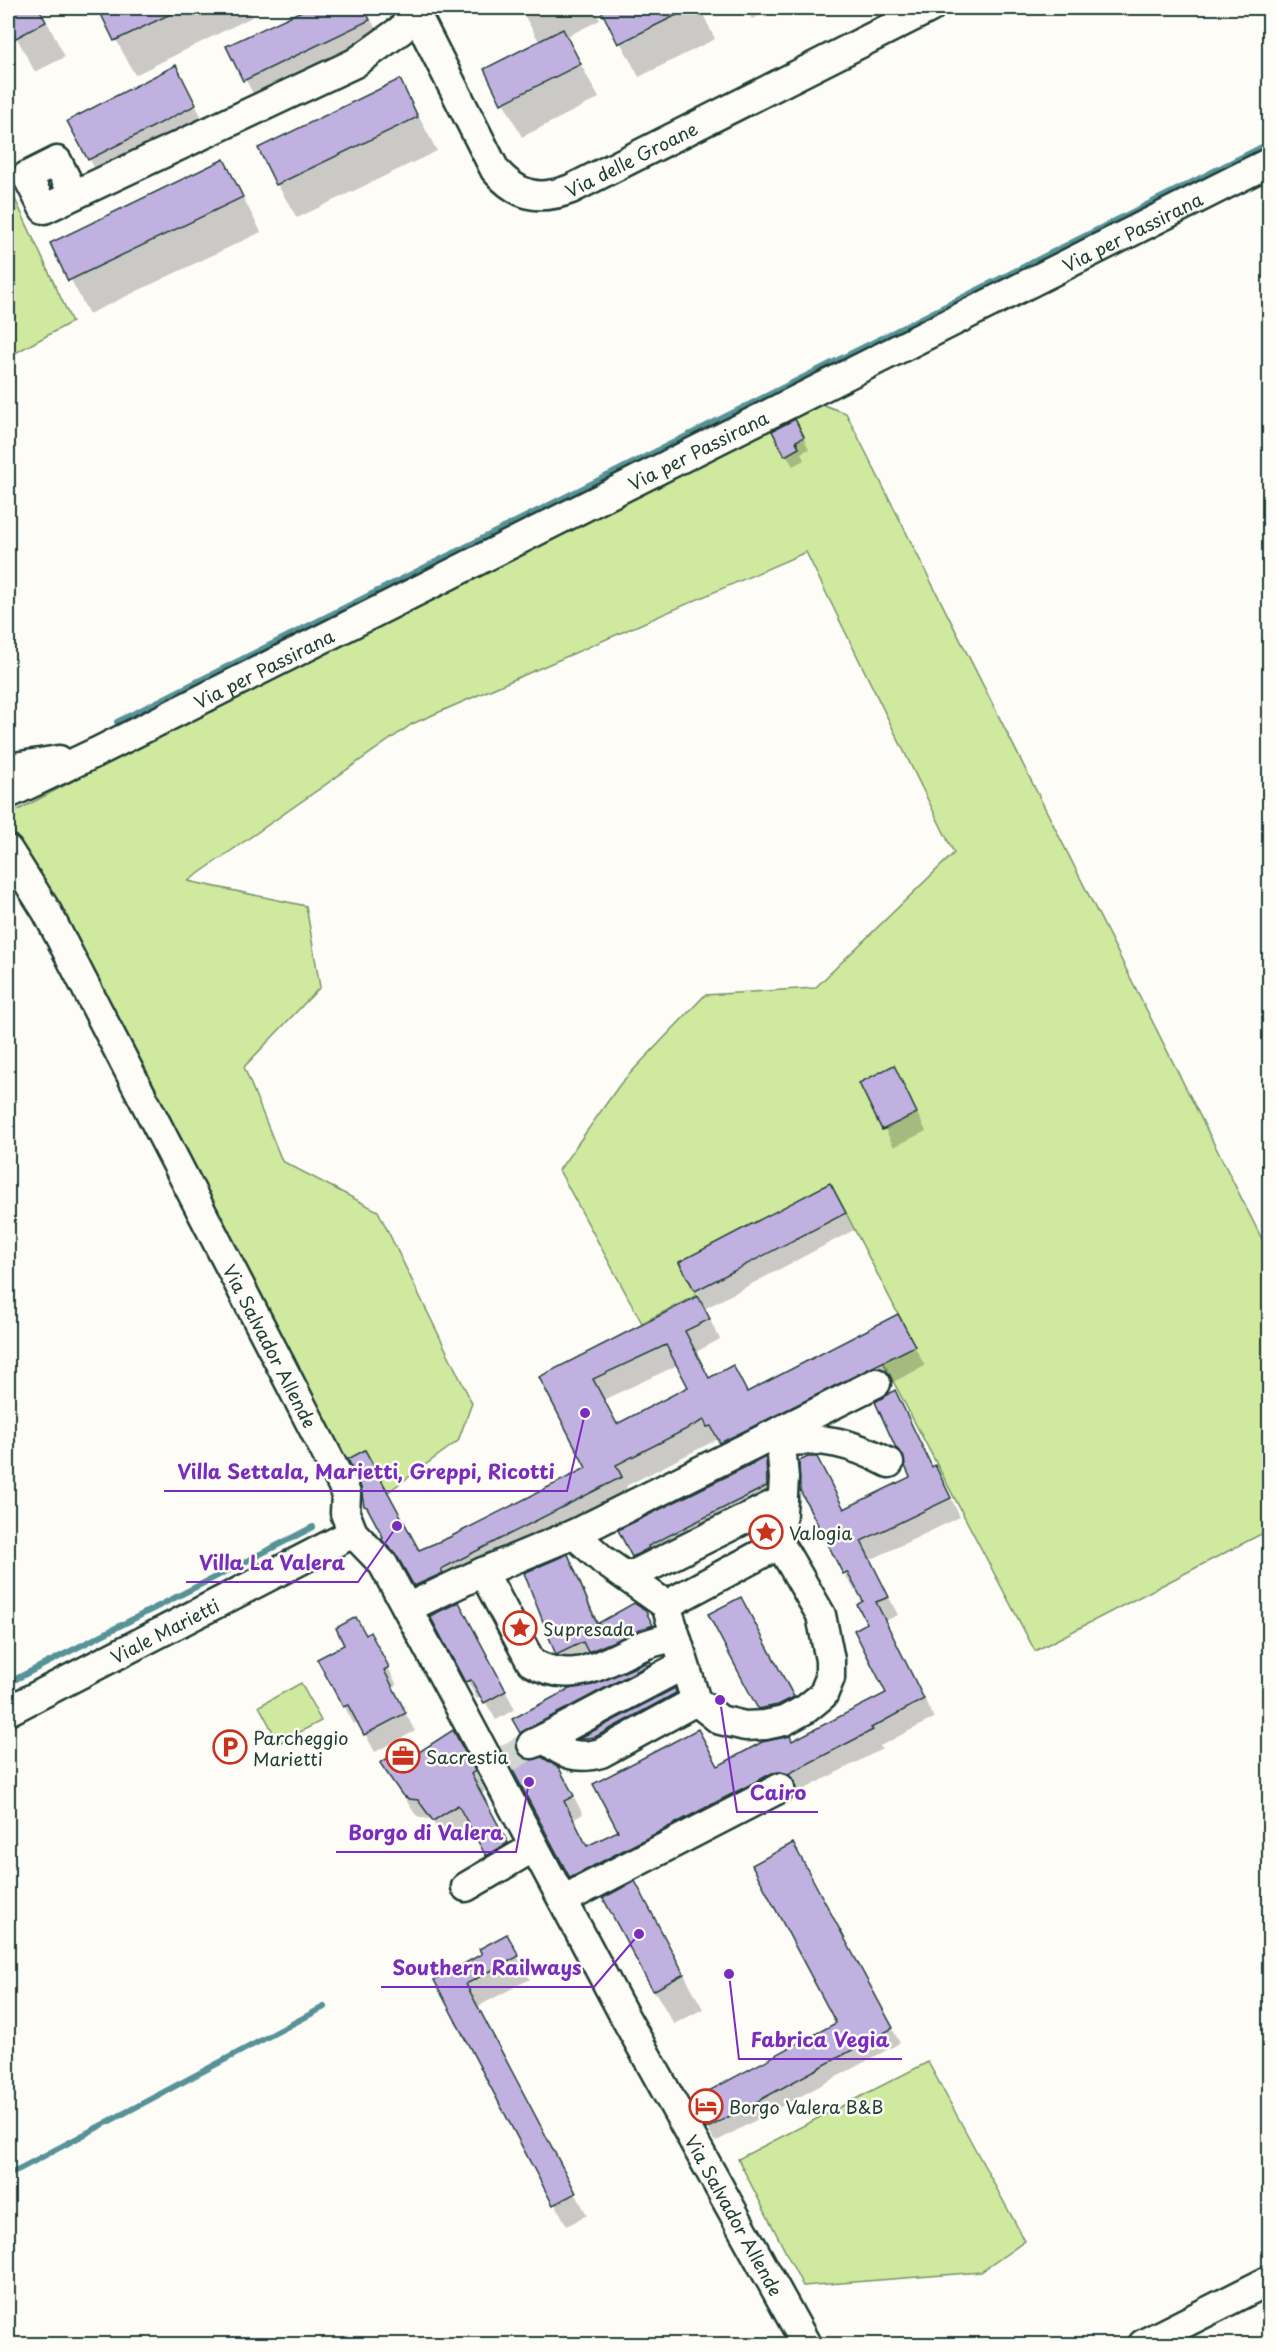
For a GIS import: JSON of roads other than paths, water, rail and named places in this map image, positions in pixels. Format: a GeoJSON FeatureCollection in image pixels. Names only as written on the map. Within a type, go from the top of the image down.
{"type":"FeatureCollection","features":[{"type":"Feature","properties":{"kind":"street","name":"Via delle Groane"},"geometry":{"type":"LineString","coordinates":[[414,10],[495,170],[515,189],[528,194],[544,196],[571,189],[930,8]]}},
{"type":"Feature","properties":{"kind":"street"},"geometry":{"type":"LineString","coordinates":[[74,195],[355,63],[401,30],[414,10]]}},
{"type":"Feature","properties":{"kind":"street","name":"Via per Passirana"},"geometry":{"type":"LineString","coordinates":[[8,794],[126,738],[1269,162]]}},
{"type":"Feature","properties":{"kind":"street","name":"Via per Passirana"},"geometry":{"type":"LineString","coordinates":[[8,768],[48,763],[126,738]]}},
{"type":"Feature","properties":{"kind":"street","name":"Via Salvador Allende"},"geometry":{"type":"LineString","coordinates":[[8,850],[16,873],[46,912],[342,1484],[346,1494],[345,1513],[353,1533],[383,1564],[497,1764],[534,1847],[562,1900],[644,2053],[806,2344]]}},
{"type":"Feature","properties":{"kind":"street"},"geometry":{"type":"LineString","coordinates":[[407,1608],[483,1572],[574,1534],[782,1437],[876,1383]]}},
{"type":"Feature","properties":{"kind":"street"},"geometry":{"type":"LineString","coordinates":[[782,1437],[824,1440],[862,1449],[889,1463]]}},
{"type":"Feature","properties":{"kind":"street"},"geometry":{"type":"LineString","coordinates":[[574,1534],[604,1561],[666,1605],[696,1701],[720,1720],[745,1726],[765,1725],[791,1717],[806,1709],[823,1695],[830,1678],[830,1660],[821,1615],[780,1544],[783,1500],[782,1437]]}},
{"type":"Feature","properties":{"kind":"street"},"geometry":{"type":"LineString","coordinates":[[629,1577],[783,1500]]}},
{"type":"Feature","properties":{"kind":"street","name":"Viale Marietti"},"geometry":{"type":"LineString","coordinates":[[8,1711],[353,1533]]}},
{"type":"Feature","properties":{"kind":"street"},"geometry":{"type":"LineString","coordinates":[[666,1605],[780,1544]]}},
{"type":"Feature","properties":{"kind":"street"},"geometry":{"type":"LineString","coordinates":[[483,1572],[531,1662],[546,1671],[568,1674],[591,1669],[650,1642],[676,1638]]}},
{"type":"Feature","properties":{"kind":"street"},"geometry":{"type":"LineString","coordinates":[[683,1665],[539,1741],[574,1756],[601,1753],[696,1701]]}},
{"type":"Feature","properties":{"kind":"street"},"geometry":{"type":"LineString","coordinates":[[562,1900],[780,1788]]}},
{"type":"Feature","properties":{"kind":"street"},"geometry":{"type":"LineString","coordinates":[[466,1887],[534,1847]]}},
{"type":"Feature","properties":{"kind":"street"},"geometry":{"type":"LineString","coordinates":[[1143,2344],[1269,2280]]}},
{"type":"Feature","properties":{"kind":"waterway"},"geometry":{"type":"LineString","coordinates":[[117,722],[1270,143]]}},
{"type":"Feature","properties":{"kind":"waterway"},"geometry":{"type":"LineString","coordinates":[[8,1683],[313,1527]]}},
{"type":"Feature","properties":{"kind":"waterway"},"geometry":{"type":"LineString","coordinates":[[8,2175],[324,2007]]}},
{"type":"Feature","properties":{"kind":"tunnel"},"geometry":{"type":"LineString","coordinates":[[502,1761],[532,1744]]}},
{"type":"Feature","properties":{"kind":"place","name":"Villa Settala, Marietti, Greppi, Ricotti"},"geometry":{"type":"Point","coordinates":[585,1413]}},
{"type":"Feature","properties":{"kind":"place","name":"Villa La Valera"},"geometry":{"type":"Point","coordinates":[397,1526]}},
{"type":"Feature","properties":{"kind":"place","name":"Valogia"},"geometry":{"type":"Point","coordinates":[766,1532]}},
{"type":"Feature","properties":{"kind":"place","name":"Supresada"},"geometry":{"type":"Point","coordinates":[520,1628]}},
{"type":"Feature","properties":{"kind":"place","name":"Cairo"},"geometry":{"type":"Point","coordinates":[720,1700]}},
{"type":"Feature","properties":{"kind":"place","name":"Parcheggio Marietti"},"geometry":{"type":"Point","coordinates":[230,1747]}},
{"type":"Feature","properties":{"kind":"place","name":"Sacrestia"},"geometry":{"type":"Point","coordinates":[403,1756]}},
{"type":"Feature","properties":{"kind":"place","name":"Borgo di Valera"},"geometry":{"type":"Point","coordinates":[529,1782]}},
{"type":"Feature","properties":{"kind":"place","name":"Southern Railways"},"geometry":{"type":"Point","coordinates":[639,1934]}},
{"type":"Feature","properties":{"kind":"place","name":"Fabrica Vegia"},"geometry":{"type":"Point","coordinates":[729,1974]}},
{"type":"Feature","properties":{"kind":"place","name":"Borgo Valera B&B"},"geometry":{"type":"Point","coordinates":[706,2106]}}]}
